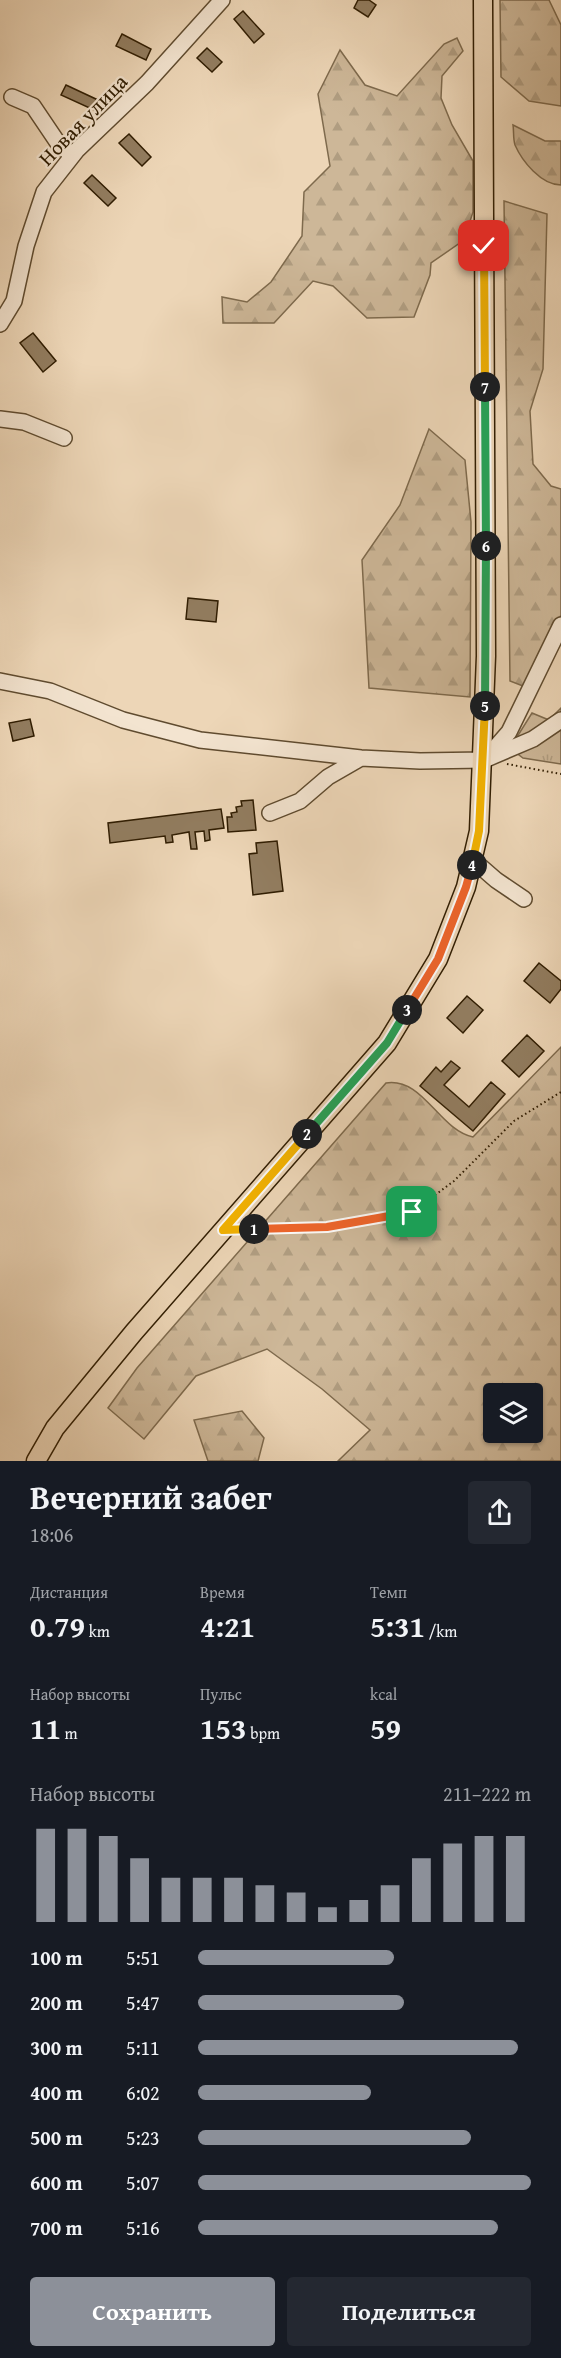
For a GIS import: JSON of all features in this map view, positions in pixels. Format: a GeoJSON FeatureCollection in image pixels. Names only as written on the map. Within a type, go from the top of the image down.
{"type":"FeatureCollection","features":[{"type":"Feature","properties":{"kind":"main road"},"geometry":{"type":"LineString","coordinates":[[36,1461],[55,1428],[134,1332],[387,1043],[438,959],[466,887],[479,831],[484,760],[486,644],[483,0]]}},
{"type":"Feature","properties":{"kind":"street","name":"Новая улица"},"geometry":{"type":"LineString","coordinates":[[0,324],[14,302],[26,246],[44,192],[73,155],[147,83],[218,2]]}},
{"type":"Feature","properties":{"kind":"street"},"geometry":{"type":"LineString","coordinates":[[12,98],[33,106],[60,146],[73,155]]}},
{"type":"Feature","properties":{"kind":"street"},"geometry":{"type":"LineString","coordinates":[[0,419],[24,422],[64,438]]}},
{"type":"Feature","properties":{"kind":"street"},"geometry":{"type":"LineString","coordinates":[[484,760],[509,732],[561,625]]}},
{"type":"Feature","properties":{"kind":"street"},"geometry":{"type":"LineString","coordinates":[[0,681],[50,691],[123,720],[200,740],[361,758],[420,761],[484,760],[533,739],[561,720]]}},
{"type":"Feature","properties":{"kind":"street"},"geometry":{"type":"LineString","coordinates":[[270,813],[300,801],[328,777],[361,758]]}},
{"type":"Feature","properties":{"kind":"street"},"geometry":{"type":"LineString","coordinates":[[472,860],[524,899]]}},
{"type":"Feature","properties":{"kind":"path"},"geometry":{"type":"LineString","coordinates":[[506,764],[561,774]]}},
{"type":"Feature","properties":{"kind":"path"},"geometry":{"type":"LineString","coordinates":[[223,1230],[327,1227],[412,1212],[454,1181],[514,1121],[561,1092]]}},
{"type":"Feature","properties":{"kind":"green space"},"geometry":{"type":"Polygon","coordinates":[[[500,0],[549,0],[561,25],[561,106],[529,101],[501,77],[500,0]]]}},
{"type":"Feature","properties":{"kind":"green space"},"geometry":{"type":"Polygon","coordinates":[[[457,38],[463,51],[442,76],[441,98],[452,125],[473,161],[473,212],[464,240],[431,263],[430,275],[414,317],[367,318],[333,286],[313,281],[274,323],[223,323],[222,297],[247,302],[271,282],[302,236],[304,192],[330,166],[318,94],[340,50],[365,85],[397,96],[444,44],[457,38]]]}},
{"type":"Feature","properties":{"kind":"green space"},"geometry":{"type":"Polygon","coordinates":[[[513,125],[545,141],[561,141],[561,185],[546,181],[527,165],[515,145],[513,125]]]}},
{"type":"Feature","properties":{"kind":"green space"},"geometry":{"type":"Polygon","coordinates":[[[504,201],[547,214],[543,369],[530,411],[533,464],[551,486],[561,489],[561,615],[523,686],[510,681],[504,201]]]}},
{"type":"Feature","properties":{"kind":"green space"},"geometry":{"type":"Polygon","coordinates":[[[429,429],[465,460],[471,522],[470,697],[369,688],[362,560],[400,505],[429,429]]]}},
{"type":"Feature","properties":{"kind":"green space"},"geometry":{"type":"Polygon","coordinates":[[[561,708],[561,764],[523,758],[510,748],[532,713],[549,720],[561,708]]]}},
{"type":"Feature","properties":{"kind":"green space"},"geometry":{"type":"Polygon","coordinates":[[[561,1047],[561,1461],[338,1461],[370,1430],[322,1389],[267,1349],[196,1376],[144,1439],[108,1408],[137,1368],[386,1083],[399,1083],[410,1088],[450,1125],[473,1137],[561,1047]]]}},
{"type":"Feature","properties":{"kind":"green space"},"geometry":{"type":"Polygon","coordinates":[[[242,1411],[264,1438],[258,1461],[208,1461],[194,1420],[242,1411]]]}},
{"type":"Feature","properties":{"kind":"building"},"geometry":{"type":"Polygon","coordinates":[[[358,0],[369,0],[376,5],[368,17],[354,8],[358,0]]]}},
{"type":"Feature","properties":{"kind":"building"},"geometry":{"type":"Polygon","coordinates":[[[243,11],[264,34],[254,43],[234,19],[243,11]]]}},
{"type":"Feature","properties":{"kind":"building"},"geometry":{"type":"Polygon","coordinates":[[[122,34],[151,49],[146,60],[116,46],[122,34]]]}},
{"type":"Feature","properties":{"kind":"building"},"geometry":{"type":"Polygon","coordinates":[[[207,48],[222,62],[212,72],[197,58],[207,48]]]}},
{"type":"Feature","properties":{"kind":"building"},"geometry":{"type":"Polygon","coordinates":[[[66,85],[98,100],[94,110],[61,95],[66,85]]]}},
{"type":"Feature","properties":{"kind":"building"},"geometry":{"type":"Polygon","coordinates":[[[129,134],[151,157],[142,166],[119,143],[129,134]]]}},
{"type":"Feature","properties":{"kind":"building"},"geometry":{"type":"Polygon","coordinates":[[[92,175],[116,198],[108,206],[84,183],[92,175]]]}},
{"type":"Feature","properties":{"kind":"building"},"geometry":{"type":"Polygon","coordinates":[[[33,333],[56,361],[43,372],[20,343],[33,333]]]}},
{"type":"Feature","properties":{"kind":"building"},"geometry":{"type":"Polygon","coordinates":[[[188,598],[218,601],[216,622],[186,619],[188,598]]]}},
{"type":"Feature","properties":{"kind":"building"},"geometry":{"type":"Polygon","coordinates":[[[30,719],[34,736],[13,741],[9,723],[30,719]]]}},
{"type":"Feature","properties":{"kind":"building"},"geometry":{"type":"Polygon","coordinates":[[[253,800],[256,830],[228,832],[227,817],[232,817],[231,813],[237,812],[236,807],[242,806],[241,801],[253,800]]]}},
{"type":"Feature","properties":{"kind":"building"},"geometry":{"type":"Polygon","coordinates":[[[221,809],[224,828],[209,830],[210,840],[205,841],[204,831],[195,832],[197,849],[191,849],[189,832],[172,835],[173,842],[166,843],[165,836],[110,843],[108,823],[221,809]]]}},
{"type":"Feature","properties":{"kind":"building"},"geometry":{"type":"Polygon","coordinates":[[[277,841],[283,891],[253,895],[249,854],[257,853],[256,843],[277,841]]]}},
{"type":"Feature","properties":{"kind":"building"},"geometry":{"type":"Polygon","coordinates":[[[539,963],[561,981],[561,989],[550,1003],[524,981],[539,963]]]}},
{"type":"Feature","properties":{"kind":"building"},"geometry":{"type":"Polygon","coordinates":[[[467,996],[483,1010],[463,1033],[447,1018],[467,996]]]}},
{"type":"Feature","properties":{"kind":"building"},"geometry":{"type":"Polygon","coordinates":[[[527,1035],[544,1051],[519,1077],[502,1061],[527,1035]]]}},
{"type":"Feature","properties":{"kind":"building"},"geometry":{"type":"Polygon","coordinates":[[[451,1061],[460,1068],[444,1085],[469,1107],[491,1082],[505,1094],[473,1131],[420,1086],[436,1067],[441,1072],[451,1061]]]}},
{"type":"Feature","properties":{"kind":"route"},"geometry":{"type":"LineString","coordinates":[[412,1212],[327,1227],[223,1230],[387,1043],[438,959],[466,887],[479,831],[484,760],[486,656],[484,246]]}}]}
